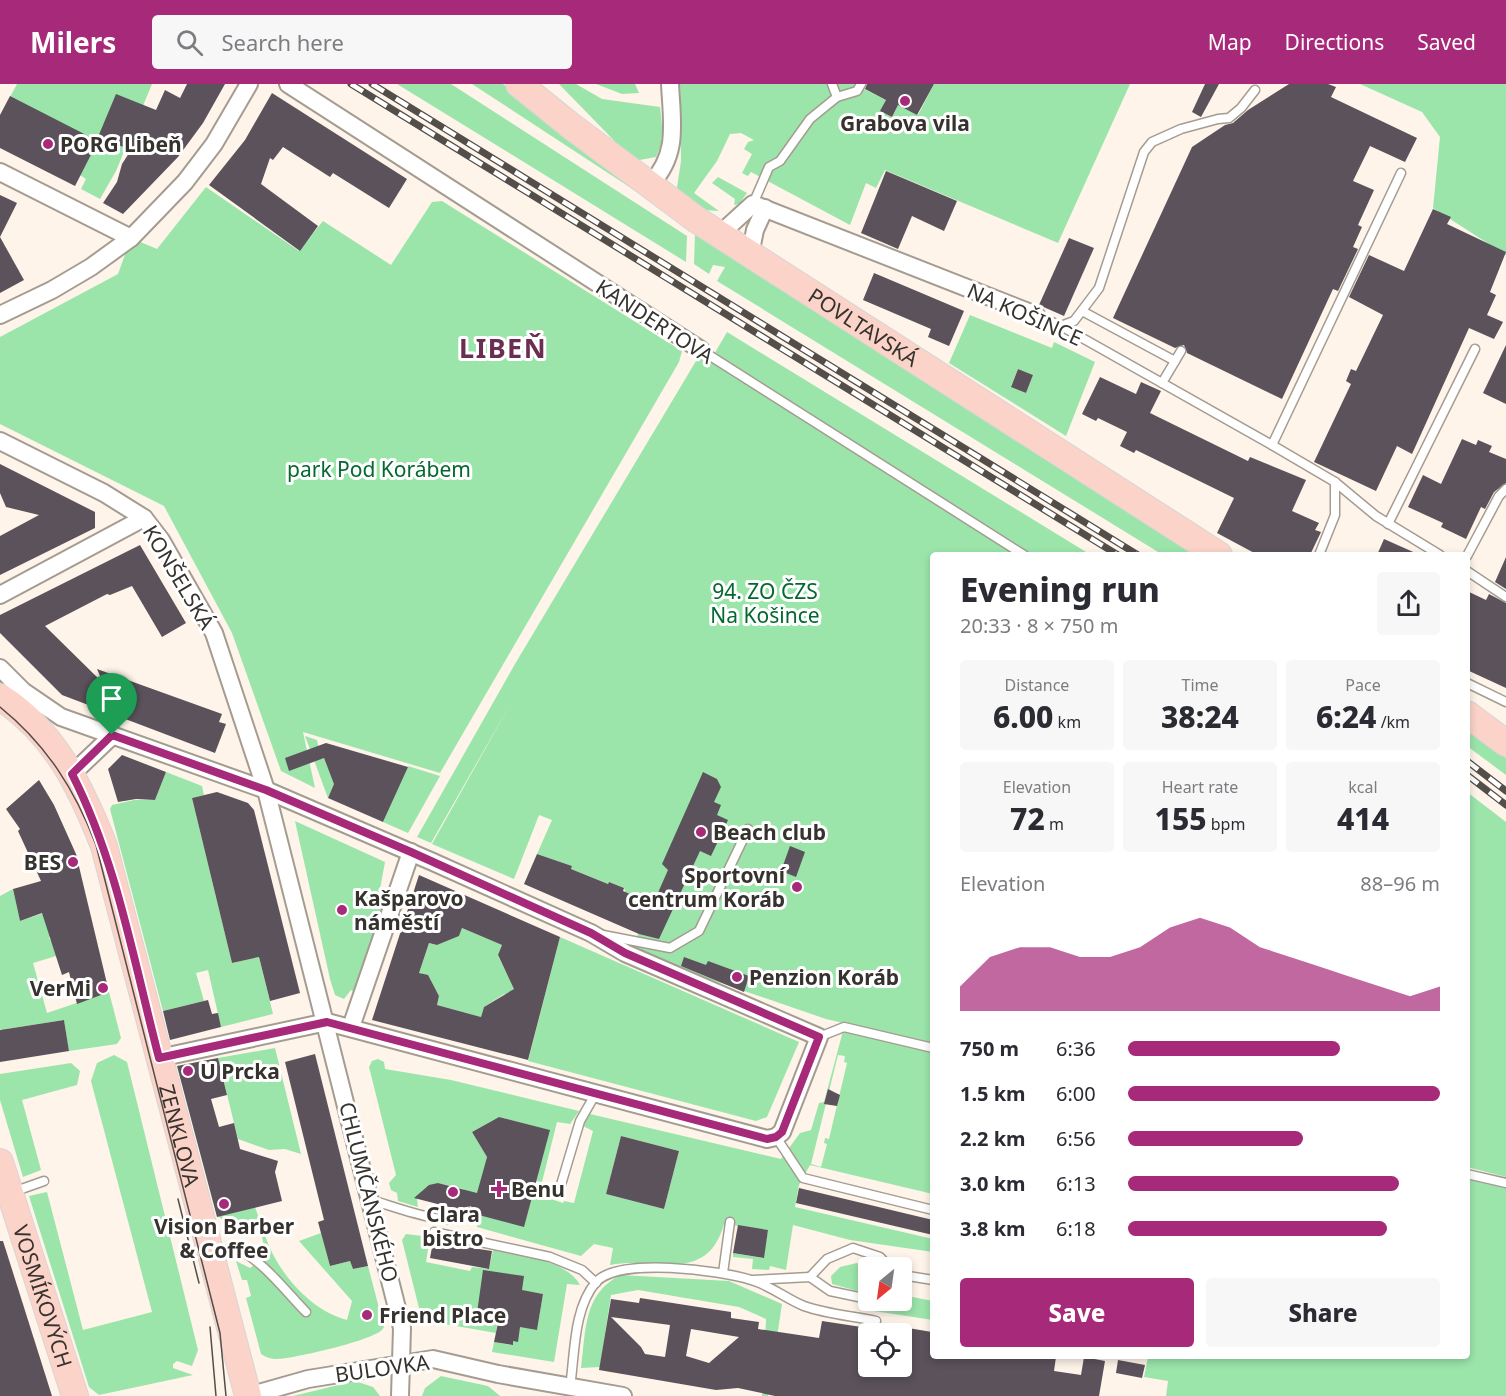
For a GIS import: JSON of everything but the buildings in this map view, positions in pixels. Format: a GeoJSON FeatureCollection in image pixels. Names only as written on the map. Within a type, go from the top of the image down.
{"type":"FeatureCollection","features":[{"type":"Feature","properties":{"kind":"main road","name":"POVLTAVSKÁ"},"geometry":{"type":"LineString","coordinates":[[519,84],[571,126],[719,235],[1214,552]]}},
{"type":"Feature","properties":{"kind":"main road"},"geometry":{"type":"LineString","coordinates":[[542,84],[571,126]]}},
{"type":"Feature","properties":{"kind":"main road","name":"ZENKLOVA"},"geometry":{"type":"LineString","coordinates":[[12,694],[72,774],[87,803],[104,846],[248,1396]]}},
{"type":"Feature","properties":{"kind":"main road"},"geometry":{"type":"LineString","coordinates":[[1470,716],[1506,743]]}},
{"type":"Feature","properties":{"kind":"main road","name":"VOSMÍKOVÝCH"},"geometry":{"type":"LineString","coordinates":[[0,1162],[75,1396]]}},
{"type":"Feature","properties":{"kind":"street"},"geometry":{"type":"LineString","coordinates":[[0,315],[52,290],[91,267],[131,238],[184,182],[214,144],[249,84]]}},
{"type":"Feature","properties":{"kind":"street","name":"KANDERTOVA"},"geometry":{"type":"LineString","coordinates":[[288,84],[701,350]]}},
{"type":"Feature","properties":{"kind":"street"},"geometry":{"type":"LineString","coordinates":[[650,185],[663,172],[673,145],[670,84]]}},
{"type":"Feature","properties":{"kind":"street"},"geometry":{"type":"LineString","coordinates":[[0,172],[131,238]]}},
{"type":"Feature","properties":{"kind":"street"},"geometry":{"type":"LineString","coordinates":[[719,235],[759,206]]}},
{"type":"Feature","properties":{"kind":"street"},"geometry":{"type":"LineString","coordinates":[[750,255],[759,206]]}},
{"type":"Feature","properties":{"kind":"street","name":"NA KOŠINCE"},"geometry":{"type":"LineString","coordinates":[[759,206],[1036,315]]}},
{"type":"Feature","properties":{"kind":"street","name":"KONŠELSKÁ"},"geometry":{"type":"LineString","coordinates":[[0,441],[104,493],[144,518],[161,540],[214,633],[266,790]]}},
{"type":"Feature","properties":{"kind":"street"},"geometry":{"type":"LineString","coordinates":[[0,596],[144,518]]}},
{"type":"Feature","properties":{"kind":"street"},"geometry":{"type":"LineString","coordinates":[[0,668],[12,694],[61,717],[266,790],[411,852],[591,933],[625,953],[819,1037],[782,1132],[776,1137],[767,1139],[327,1022],[159,1058]]}},
{"type":"Feature","properties":{"kind":"street"},"geometry":{"type":"LineString","coordinates":[[72,774],[112,735]]}},
{"type":"Feature","properties":{"kind":"street"},"geometry":{"type":"LineString","coordinates":[[266,790],[327,1022]]}},
{"type":"Feature","properties":{"kind":"street"},"geometry":{"type":"LineString","coordinates":[[351,1027],[411,852]]}},
{"type":"Feature","properties":{"kind":"street","name":"CHLUMČANSKÉHO"},"geometry":{"type":"LineString","coordinates":[[327,1022],[402,1328],[403,1362],[400,1396]]}},
{"type":"Feature","properties":{"kind":"street","name":"BULOVKA"},"geometry":{"type":"LineString","coordinates":[[248,1396],[308,1379],[433,1359],[623,1396]]}},
{"type":"Feature","properties":{"kind":"lane"},"geometry":{"type":"LineString","coordinates":[[832,84],[837,97]]}},
{"type":"Feature","properties":{"kind":"lane"},"geometry":{"type":"LineString","coordinates":[[759,206],[763,180],[769,167],[780,161],[810,119],[837,97],[857,91],[861,84]]}},
{"type":"Feature","properties":{"kind":"lane"},"geometry":{"type":"LineString","coordinates":[[1061,326],[1074,321],[1099,288],[1144,152],[1152,142],[1204,122],[1229,118],[1256,90]]}},
{"type":"Feature","properties":{"kind":"lane"},"geometry":{"type":"LineString","coordinates":[[1272,445],[1401,173]]}},
{"type":"Feature","properties":{"kind":"lane"},"geometry":{"type":"LineString","coordinates":[[1082,311],[1175,361]]}},
{"type":"Feature","properties":{"kind":"lane","name":"NA KOŠINCE"},"geometry":{"type":"LineString","coordinates":[[1036,315],[1061,326],[1335,482],[1388,524],[1435,552]]}},
{"type":"Feature","properties":{"kind":"lane"},"geometry":{"type":"LineString","coordinates":[[1388,524],[1475,349]]}},
{"type":"Feature","properties":{"kind":"lane","name":"KANDERTOVA"},"geometry":{"type":"LineString","coordinates":[[701,350],[1019,552]]}},
{"type":"Feature","properties":{"kind":"lane"},"geometry":{"type":"LineString","coordinates":[[1162,383],[1181,351]]}},
{"type":"Feature","properties":{"kind":"lane"},"geometry":{"type":"LineString","coordinates":[[1320,552],[1335,515],[1335,482]]}},
{"type":"Feature","properties":{"kind":"lane"},"geometry":{"type":"LineString","coordinates":[[1469,552],[1499,496],[1506,489]]}},
{"type":"Feature","properties":{"kind":"lane"},"geometry":{"type":"LineString","coordinates":[[1470,573],[1506,597]]}},
{"type":"Feature","properties":{"kind":"lane"},"geometry":{"type":"LineString","coordinates":[[1470,684],[1506,702]]}},
{"type":"Feature","properties":{"kind":"lane"},"geometry":{"type":"LineString","coordinates":[[591,933],[670,948],[699,931],[748,829]]}},
{"type":"Feature","properties":{"kind":"lane"},"geometry":{"type":"LineString","coordinates":[[819,1037],[844,1027],[930,1047]]}},
{"type":"Feature","properties":{"kind":"lane"},"geometry":{"type":"LineString","coordinates":[[560,1188],[580,1121],[596,1093]]}},
{"type":"Feature","properties":{"kind":"lane"},"geometry":{"type":"LineString","coordinates":[[776,1137],[803,1178],[930,1209]]}},
{"type":"Feature","properties":{"kind":"lane"},"geometry":{"type":"LineString","coordinates":[[1470,1175],[1506,1183]]}},
{"type":"Feature","properties":{"kind":"lane"},"geometry":{"type":"LineString","coordinates":[[10,1193],[44,1181]]}},
{"type":"Feature","properties":{"kind":"lane"},"geometry":{"type":"LineString","coordinates":[[371,1200],[446,1221],[460,1220],[469,1212]]}},
{"type":"Feature","properties":{"kind":"lane"},"geometry":{"type":"LineString","coordinates":[[723,1273],[730,1222]]}},
{"type":"Feature","properties":{"kind":"lane"},"geometry":{"type":"LineString","coordinates":[[435,1232],[550,1257],[582,1270],[596,1283]]}},
{"type":"Feature","properties":{"kind":"lane"},"geometry":{"type":"LineString","coordinates":[[810,1277],[827,1259],[853,1248],[880,1257]]}},
{"type":"Feature","properties":{"kind":"lane"},"geometry":{"type":"LineString","coordinates":[[210,1254],[228,1249],[238,1250],[256,1262],[306,1312]]}},
{"type":"Feature","properties":{"kind":"lane"},"geometry":{"type":"LineString","coordinates":[[570,1387],[581,1311],[596,1283],[603,1276],[628,1268],[723,1273],[753,1280],[805,1306],[876,1321]]}},
{"type":"Feature","properties":{"kind":"lane"},"geometry":{"type":"LineString","coordinates":[[753,1280],[810,1277],[830,1291],[858,1297]]}},
{"type":"Feature","properties":{"kind":"lane"},"geometry":{"type":"LineString","coordinates":[[912,1277],[930,1280]]}},
{"type":"Feature","properties":{"kind":"green space"},"geometry":{"type":"Polygon","coordinates":[[[17,84],[152,84],[116,171],[100,199],[81,189],[86,179],[10,97],[17,84]]]}},
{"type":"Feature","properties":{"kind":"green space"},"geometry":{"type":"Polygon","coordinates":[[[397,84],[451,84],[687,236],[686,262],[397,84]]]}},
{"type":"Feature","properties":{"kind":"green space"},"geometry":{"type":"Polygon","coordinates":[[[472,84],[503,84],[638,189],[637,192],[472,84]]]}},
{"type":"Feature","properties":{"kind":"green space"},"geometry":{"type":"Polygon","coordinates":[[[559,84],[576,84],[602,99],[660,107],[662,139],[656,157],[634,161],[559,84]]]}},
{"type":"Feature","properties":{"kind":"green space"},"geometry":{"type":"Polygon","coordinates":[[[596,84],[635,84],[639,93],[622,94],[596,84]]]}},
{"type":"Feature","properties":{"kind":"green space"},"geometry":{"type":"Polygon","coordinates":[[[680,84],[866,84],[864,89],[886,100],[881,111],[892,117],[898,105],[918,115],[934,84],[1130,84],[1058,243],[885,170],[876,188],[866,183],[850,225],[751,172],[748,176],[742,173],[752,154],[744,149],[748,142],[754,140],[741,133],[730,134],[717,161],[694,193],[719,211],[703,210],[676,194],[681,161],[680,84]]]}},
{"type":"Feature","properties":{"kind":"green space"},"geometry":{"type":"Polygon","coordinates":[[[1360,84],[1506,84],[1506,255],[1433,208],[1440,137],[1422,112],[1360,84]]]}},
{"type":"Feature","properties":{"kind":"green space"},"geometry":{"type":"Polygon","coordinates":[[[718,177],[747,193],[739,204],[734,205],[735,199],[712,183],[718,177]]]}},
{"type":"Feature","properties":{"kind":"green space","name":"park Pod Korábem"},"geometry":{"type":"Polygon","coordinates":[[[206,187],[299,251],[323,221],[391,265],[432,202],[442,201],[682,351],[679,362],[440,773],[303,732],[315,788],[281,771],[232,633],[164,506],[0,424],[0,337],[118,274],[131,238],[157,249],[206,187]]]}},
{"type":"Feature","properties":{"kind":"green space"},"geometry":{"type":"Polygon","coordinates":[[[695,233],[1190,552],[1158,552],[717,281],[725,267],[713,265],[709,274],[694,264],[695,233]]]}},
{"type":"Feature","properties":{"kind":"green space"},"geometry":{"type":"Polygon","coordinates":[[[970,315],[1052,348],[1054,342],[1095,362],[1066,436],[949,363],[970,315]],[[1018,369],[1011,386],[1026,393],[1033,375],[1018,369]]]}},
{"type":"Feature","properties":{"kind":"green space","name":"94. ZO ČZS Na Košince"},"geometry":{"type":"Polygon","coordinates":[[[727,332],[1086,552],[930,552],[930,1043],[826,1019],[636,954],[633,948],[639,931],[624,888],[609,882],[608,884],[571,869],[572,866],[537,854],[552,820],[539,815],[514,879],[432,844],[512,701],[431,843],[417,837],[515,664],[699,356],[709,363],[727,332]]]}},
{"type":"Feature","properties":{"kind":"green space"},"geometry":{"type":"Polygon","coordinates":[[[1470,731],[1506,758],[1506,775],[1470,748],[1470,731]]]}},
{"type":"Feature","properties":{"kind":"green space"},"geometry":{"type":"Polygon","coordinates":[[[305,736],[317,740],[321,759],[324,758],[332,778],[336,780],[328,798],[305,736]]]}},
{"type":"Feature","properties":{"kind":"green space"},"geometry":{"type":"Polygon","coordinates":[[[408,766],[440,776],[408,833],[383,822],[408,766]]]}},
{"type":"Feature","properties":{"kind":"green space"},"geometry":{"type":"Polygon","coordinates":[[[166,772],[202,786],[204,795],[192,798],[232,963],[259,957],[273,1014],[221,1027],[208,970],[196,973],[204,1001],[163,1011],[110,809],[112,805],[134,800],[155,800],[166,772]]]}},
{"type":"Feature","properties":{"kind":"green space"},"geometry":{"type":"Polygon","coordinates":[[[1470,794],[1506,822],[1506,1177],[1470,1168],[1470,794]]]}},
{"type":"Feature","properties":{"kind":"green space"},"geometry":{"type":"Polygon","coordinates":[[[295,821],[385,862],[380,889],[381,911],[354,992],[351,990],[344,999],[335,995],[330,979],[295,821]]]}},
{"type":"Feature","properties":{"kind":"green space"},"geometry":{"type":"Polygon","coordinates":[[[13,889],[20,921],[47,912],[52,936],[49,937],[50,940],[57,938],[56,956],[33,963],[47,1013],[109,992],[121,1038],[117,1044],[69,1051],[64,1020],[6,1029],[6,1031],[0,1029],[0,896],[13,889]]]}},
{"type":"Feature","properties":{"kind":"green space"},"geometry":{"type":"Polygon","coordinates":[[[462,928],[502,945],[498,956],[508,976],[519,979],[514,997],[504,994],[484,1007],[481,1017],[437,1005],[439,996],[428,976],[419,973],[429,943],[437,945],[459,936],[462,928]]]}},
{"type":"Feature","properties":{"kind":"green space"},"geometry":{"type":"Polygon","coordinates":[[[560,937],[799,1042],[767,1117],[756,1121],[528,1061],[560,937]]]}},
{"type":"Feature","properties":{"kind":"green space"},"geometry":{"type":"Polygon","coordinates":[[[843,1031],[930,1051],[930,1193],[810,1165],[799,1185],[795,1207],[930,1238],[930,1252],[850,1240],[793,1225],[786,1270],[770,1266],[769,1270],[752,1269],[753,1259],[733,1257],[733,1253],[763,1258],[768,1230],[724,1224],[716,1243],[705,1255],[693,1261],[678,1264],[610,1265],[613,1248],[594,1244],[581,1256],[477,1227],[480,1215],[533,1193],[563,1203],[564,1201],[574,1203],[593,1131],[583,1126],[590,1114],[781,1159],[800,1133],[811,1130],[819,1103],[824,1102],[843,1031]],[[838,1055],[811,1164],[821,1167],[827,1144],[824,1143],[825,1138],[829,1139],[847,1063],[844,1062],[845,1056],[838,1055]],[[621,1136],[606,1194],[664,1209],[679,1151],[621,1136]]]}},
{"type":"Feature","properties":{"kind":"green space"},"geometry":{"type":"Polygon","coordinates":[[[275,1048],[301,1154],[285,1149],[269,1150],[238,1139],[218,1058],[275,1048]]]}},
{"type":"Feature","properties":{"kind":"green space"},"geometry":{"type":"Polygon","coordinates":[[[114,1055],[127,1062],[198,1350],[192,1366],[177,1361],[173,1364],[173,1368],[193,1375],[99,1395],[89,1387],[29,1196],[47,1192],[83,1330],[152,1312],[91,1081],[97,1063],[114,1055]]]}},
{"type":"Feature","properties":{"kind":"green space"},"geometry":{"type":"Polygon","coordinates":[[[378,1059],[384,1062],[385,1069],[451,1080],[579,1111],[570,1124],[557,1122],[542,1182],[536,1181],[549,1130],[499,1117],[472,1132],[487,1157],[476,1199],[463,1189],[438,1183],[417,1199],[418,1207],[398,1201],[397,1193],[391,1190],[389,1183],[396,1175],[369,1067],[372,1061],[378,1059]]]}},
{"type":"Feature","properties":{"kind":"green space"},"geometry":{"type":"Polygon","coordinates":[[[71,1063],[80,1071],[77,1085],[22,1100],[41,1170],[23,1177],[0,1100],[0,1074],[71,1063]]]}},
{"type":"Feature","properties":{"kind":"green space"},"geometry":{"type":"Polygon","coordinates":[[[1470,1180],[1506,1188],[1506,1396],[1166,1396],[1168,1381],[1144,1377],[1148,1359],[1470,1359],[1470,1180]]]}},
{"type":"Feature","properties":{"kind":"green space"},"geometry":{"type":"Polygon","coordinates":[[[255,1207],[270,1247],[282,1270],[306,1297],[326,1311],[347,1320],[352,1301],[299,1241],[321,1233],[330,1266],[350,1261],[353,1269],[368,1266],[384,1327],[382,1330],[349,1344],[300,1356],[276,1359],[261,1354],[246,1298],[251,1296],[247,1280],[242,1280],[236,1261],[250,1268],[266,1256],[261,1232],[239,1234],[218,1216],[255,1207]]]}},
{"type":"Feature","properties":{"kind":"green space"},"geometry":{"type":"Polygon","coordinates":[[[406,1234],[430,1237],[426,1262],[470,1271],[472,1267],[489,1269],[493,1250],[541,1260],[564,1269],[573,1276],[580,1285],[567,1284],[554,1362],[492,1352],[494,1342],[512,1345],[513,1341],[518,1341],[518,1322],[537,1329],[543,1294],[482,1284],[476,1320],[493,1323],[498,1319],[496,1333],[422,1320],[402,1240],[406,1234]]]}},
{"type":"Feature","properties":{"kind":"green space"},"geometry":{"type":"Polygon","coordinates":[[[858,1263],[858,1291],[832,1284],[831,1276],[840,1267],[858,1263]]]}},
{"type":"Feature","properties":{"kind":"green space"},"geometry":{"type":"Polygon","coordinates":[[[621,1275],[729,1281],[782,1304],[768,1396],[762,1396],[766,1319],[739,1307],[638,1290],[611,1295],[600,1367],[581,1368],[586,1327],[593,1303],[599,1292],[621,1275]]]}},
{"type":"Feature","properties":{"kind":"green space"},"geometry":{"type":"Polygon","coordinates":[[[912,1297],[930,1300],[930,1320],[874,1311],[912,1311],[912,1297]]]}},
{"type":"Feature","properties":{"kind":"green space"},"geometry":{"type":"Polygon","coordinates":[[[441,1376],[488,1386],[500,1396],[422,1396],[425,1388],[441,1376]]]}},
{"type":"Feature","properties":{"kind":"green space"},"geometry":{"type":"Polygon","coordinates":[[[355,1381],[373,1387],[380,1396],[293,1396],[355,1381]]]}},
{"type":"Feature","properties":{"kind":"tram line"},"geometry":{"type":"LineString","coordinates":[[0,707],[32,737],[58,770],[79,806],[96,845],[220,1333],[226,1396]]}},
{"type":"Feature","properties":{"kind":"tram line"},"geometry":{"type":"LineString","coordinates":[[178,1199],[199,1283]]}},
{"type":"Feature","properties":{"kind":"tram line"},"geometry":{"type":"LineString","coordinates":[[210,1327],[216,1396]]}},
{"type":"Feature","properties":{"kind":"railway"},"geometry":{"type":"LineString","coordinates":[[351,84],[1113,552]]}},
{"type":"Feature","properties":{"kind":"railway"},"geometry":{"type":"LineString","coordinates":[[372,84],[1133,552]]}},
{"type":"Feature","properties":{"kind":"railway"},"geometry":{"type":"LineString","coordinates":[[1470,763],[1506,791]]}},
{"type":"Feature","properties":{"kind":"railway"},"geometry":{"type":"LineString","coordinates":[[1470,777],[1506,805]]}},
{"type":"Feature","properties":{"kind":"place","name":"Grabova vila"},"geometry":{"type":"Point","coordinates":[905,101]}},
{"type":"Feature","properties":{"kind":"place","name":"PORG Libeň"},"geometry":{"type":"Point","coordinates":[48,144]}},
{"type":"Feature","properties":{"kind":"place","name":"Beach club"},"geometry":{"type":"Point","coordinates":[701,832]}},
{"type":"Feature","properties":{"kind":"place","name":"BES"},"geometry":{"type":"Point","coordinates":[73,862]}},
{"type":"Feature","properties":{"kind":"place","name":"Sportovní centrum Koráb"},"geometry":{"type":"Point","coordinates":[797,887]}},
{"type":"Feature","properties":{"kind":"place","name":"Kašparovo náměstí"},"geometry":{"type":"Point","coordinates":[342,910]}},
{"type":"Feature","properties":{"kind":"place","name":"Penzion Koráb"},"geometry":{"type":"Point","coordinates":[737,977]}},
{"type":"Feature","properties":{"kind":"place","name":"VerMi"},"geometry":{"type":"Point","coordinates":[103,988]}},
{"type":"Feature","properties":{"kind":"place","name":"U Prcka"},"geometry":{"type":"Point","coordinates":[188,1071]}},
{"type":"Feature","properties":{"kind":"place","name":"Benu"},"geometry":{"type":"Point","coordinates":[499,1189]}},
{"type":"Feature","properties":{"kind":"place","name":"Clara bistro"},"geometry":{"type":"Point","coordinates":[453,1192]}},
{"type":"Feature","properties":{"kind":"place","name":"Vision Barber & Coffee"},"geometry":{"type":"Point","coordinates":[224,1204]}},
{"type":"Feature","properties":{"kind":"place","name":"Friend Place"},"geometry":{"type":"Point","coordinates":[367,1315]}},
{"type":"Feature","properties":{"kind":"district","name":"LIBEŇ"},"geometry":{"type":"Point","coordinates":[503,347]}},
{"type":"Feature","properties":{"kind":"route"},"geometry":{"type":"LineString","coordinates":[[112,735],[266,790],[411,852],[591,933],[625,953],[819,1037],[782,1132],[776,1137],[767,1139],[327,1022],[159,1058],[104,846],[87,803],[72,774],[112,735]]}}]}
